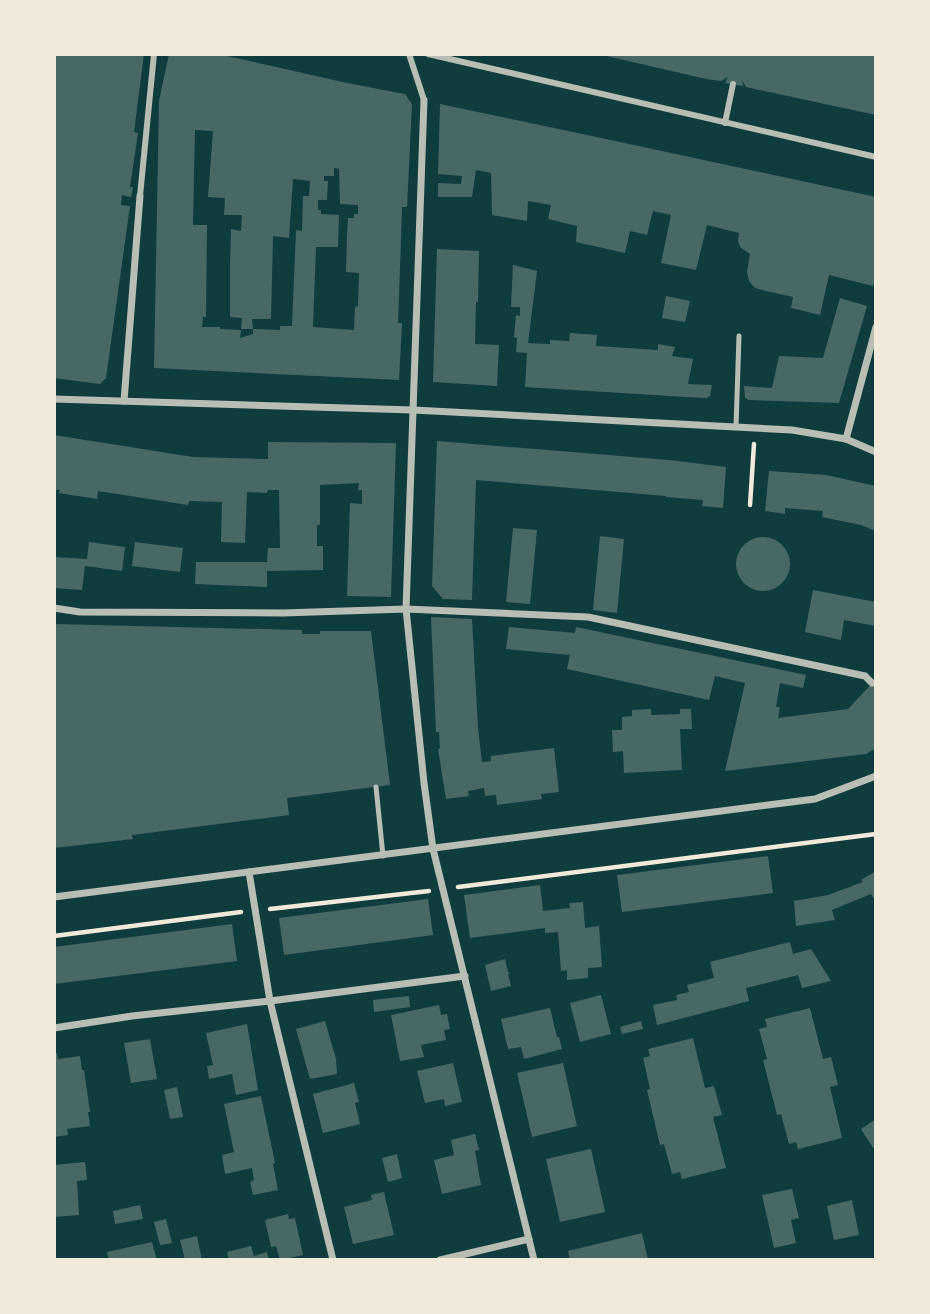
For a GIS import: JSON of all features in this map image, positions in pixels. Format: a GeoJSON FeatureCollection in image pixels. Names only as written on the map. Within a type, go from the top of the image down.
{"type":"FeatureCollection","features":[{"type":"Feature","properties":{"kind":"street"},"geometry":{"type":"LineString","coordinates":[[124,401],[154,54]]}},
{"type":"Feature","properties":{"kind":"street"},"geometry":{"type":"LineString","coordinates":[[409,54],[424,100],[405,609],[433,849],[534,1260]]}},
{"type":"Feature","properties":{"kind":"street"},"geometry":{"type":"LineString","coordinates":[[428,54],[876,157]]}},
{"type":"Feature","properties":{"kind":"street"},"geometry":{"type":"LineString","coordinates":[[725,122],[733,84]]}},
{"type":"Feature","properties":{"kind":"street"},"geometry":{"type":"LineString","coordinates":[[846,439],[876,327]]}},
{"type":"Feature","properties":{"kind":"street"},"geometry":{"type":"LineString","coordinates":[[54,399],[414,410],[792,430],[846,439],[876,452]]}},
{"type":"Feature","properties":{"kind":"street"},"geometry":{"type":"LineString","coordinates":[[54,608],[80,612],[283,614],[405,609],[588,617],[865,676],[872,683]]}},
{"type":"Feature","properties":{"kind":"street"},"geometry":{"type":"LineString","coordinates":[[54,897],[815,799],[876,776]]}},
{"type":"Feature","properties":{"kind":"street"},"geometry":{"type":"LineString","coordinates":[[249,872],[270,1001],[333,1260]]}},
{"type":"Feature","properties":{"kind":"street"},"geometry":{"type":"LineString","coordinates":[[54,1028],[132,1016],[466,976]]}},
{"type":"Feature","properties":{"kind":"street"},"geometry":{"type":"LineString","coordinates":[[440,1260],[530,1239]]}},
{"type":"Feature","properties":{"kind":"lane"},"geometry":{"type":"LineString","coordinates":[[736,428],[739,336]]}},
{"type":"Feature","properties":{"kind":"lane"},"geometry":{"type":"LineString","coordinates":[[376,787],[383,856]]}},
{"type":"Feature","properties":{"kind":"path"},"geometry":{"type":"LineString","coordinates":[[750,505],[756,429]]}},
{"type":"Feature","properties":{"kind":"path"},"geometry":{"type":"LineString","coordinates":[[54,936],[876,834]]}},
{"type":"Feature","properties":{"kind":"building"},"geometry":{"type":"Polygon","coordinates":[[[54,54],[144,54],[134,132],[138,133],[130,187],[133,187],[131,197],[122,195],[121,205],[130,206],[106,378],[100,384],[54,378],[54,54]]]}},
{"type":"Feature","properties":{"kind":"building"},"geometry":{"type":"Polygon","coordinates":[[[169,54],[218,54],[405,94],[412,104],[407,207],[402,207],[399,380],[154,368],[159,101],[169,54]],[[195,130],[193,225],[207,225],[206,317],[203,317],[202,327],[241,330],[240,338],[253,334],[253,329],[241,329],[242,318],[230,317],[231,229],[241,231],[242,215],[224,215],[225,198],[208,197],[213,131],[195,130]],[[334,168],[334,176],[324,176],[324,181],[328,181],[327,200],[318,200],[318,210],[321,210],[321,214],[339,215],[338,247],[316,247],[313,327],[354,330],[359,273],[346,272],[347,236],[348,218],[354,218],[354,214],[358,214],[358,205],[340,204],[339,169],[334,168]],[[293,179],[289,238],[273,236],[271,319],[252,319],[253,329],[280,330],[280,326],[292,326],[296,230],[302,231],[303,196],[309,196],[310,181],[293,179]]]}},
{"type":"Feature","properties":{"kind":"building"},"geometry":{"type":"Polygon","coordinates":[[[598,54],[876,54],[876,115],[746,87],[742,80],[743,86],[725,83],[728,77],[721,81],[706,79],[598,54]]]}},
{"type":"Feature","properties":{"kind":"building"},"geometry":{"type":"Polygon","coordinates":[[[440,104],[876,197],[876,276],[873,286],[829,275],[820,315],[791,308],[793,297],[754,287],[747,272],[750,254],[740,247],[739,233],[707,225],[696,270],[661,263],[671,215],[653,211],[647,235],[630,231],[625,253],[576,242],[577,226],[548,219],[551,205],[528,201],[527,221],[492,215],[491,173],[476,170],[472,197],[438,197],[438,183],[461,184],[462,176],[438,174],[440,104]]]}},
{"type":"Feature","properties":{"kind":"building"},"geometry":{"type":"Polygon","coordinates":[[[437,249],[479,251],[475,344],[499,345],[497,386],[433,382],[437,249]]]}},
{"type":"Feature","properties":{"kind":"building"},"geometry":{"type":"Polygon","coordinates":[[[513,265],[537,271],[528,343],[569,341],[570,333],[597,335],[596,346],[658,350],[658,344],[675,347],[672,356],[693,359],[688,384],[712,385],[710,396],[686,397],[525,387],[527,353],[516,352],[517,338],[514,337],[516,315],[520,316],[520,307],[511,307],[513,265]]]}},
{"type":"Feature","properties":{"kind":"building"},"geometry":{"type":"Polygon","coordinates":[[[666,296],[690,301],[685,322],[662,318],[666,296]]]}},
{"type":"Feature","properties":{"kind":"building"},"geometry":{"type":"Polygon","coordinates":[[[840,298],[867,306],[839,403],[745,398],[744,386],[772,388],[779,356],[823,358],[840,298]]]}},
{"type":"Feature","properties":{"kind":"building"},"geometry":{"type":"Polygon","coordinates":[[[54,435],[193,457],[268,459],[268,442],[396,443],[391,597],[347,596],[350,503],[362,504],[359,483],[320,485],[317,546],[323,546],[323,570],[267,571],[267,587],[195,584],[196,562],[267,562],[268,548],[280,548],[279,490],[268,490],[267,493],[247,492],[245,543],[221,542],[222,502],[189,501],[188,505],[98,491],[97,499],[54,490],[54,435]]]}},
{"type":"Feature","properties":{"kind":"building"},"geometry":{"type":"Polygon","coordinates":[[[437,441],[726,467],[723,508],[702,506],[703,500],[476,480],[472,600],[443,599],[432,586],[437,441]]]}},
{"type":"Feature","properties":{"kind":"building"},"geometry":{"type":"Polygon","coordinates":[[[769,471],[826,475],[876,486],[876,531],[822,517],[823,511],[785,508],[785,514],[765,511],[769,471]]]}},
{"type":"Feature","properties":{"kind":"building"},"geometry":{"type":"Polygon","coordinates":[[[513,528],[537,530],[530,604],[506,602],[513,528]]]}},
{"type":"Feature","properties":{"kind":"building"},"geometry":{"type":"Polygon","coordinates":[[[600,536],[624,539],[617,613],[593,610],[600,536]]]}},
{"type":"Feature","properties":{"kind":"building"},"geometry":{"type":"Polygon","coordinates":[[[763,537],[782,545],[790,564],[782,583],[763,591],[744,583],[736,564],[744,545],[763,537]]]}},
{"type":"Feature","properties":{"kind":"building"},"geometry":{"type":"Polygon","coordinates":[[[89,542],[125,547],[122,571],[85,566],[82,590],[54,588],[54,557],[87,559],[89,542]]]}},
{"type":"Feature","properties":{"kind":"building"},"geometry":{"type":"Polygon","coordinates":[[[135,542],[183,548],[180,572],[132,566],[135,542]]]}},
{"type":"Feature","properties":{"kind":"building"},"geometry":{"type":"Polygon","coordinates":[[[813,590],[876,602],[876,626],[844,620],[841,640],[805,632],[813,590]]]}},
{"type":"Feature","properties":{"kind":"building"},"geometry":{"type":"Polygon","coordinates":[[[431,617],[472,619],[482,762],[491,761],[491,756],[554,748],[559,792],[541,794],[542,799],[497,805],[496,795],[485,796],[484,788],[468,791],[469,796],[446,799],[438,749],[439,732],[436,732],[431,617]]]}},
{"type":"Feature","properties":{"kind":"building"},"geometry":{"type":"Polygon","coordinates":[[[54,624],[302,630],[302,634],[320,634],[320,631],[371,631],[390,785],[287,798],[289,815],[54,848],[54,624]]]}},
{"type":"Feature","properties":{"kind":"building"},"geometry":{"type":"Polygon","coordinates":[[[509,627],[575,633],[576,627],[806,675],[803,688],[780,683],[776,707],[780,707],[778,718],[848,709],[876,679],[876,748],[866,754],[725,771],[745,683],[715,676],[709,700],[567,669],[570,655],[506,649],[509,627]]]}},
{"type":"Feature","properties":{"kind":"building"},"geometry":{"type":"Polygon","coordinates":[[[651,709],[651,715],[680,714],[680,709],[691,709],[692,729],[680,729],[682,770],[624,773],[623,751],[613,752],[612,730],[622,730],[622,717],[632,716],[632,710],[651,709]]]}},
{"type":"Feature","properties":{"kind":"building"},"geometry":{"type":"Polygon","coordinates":[[[768,856],[773,893],[622,912],[617,875],[768,856]]]}},
{"type":"Feature","properties":{"kind":"building"},"geometry":{"type":"Polygon","coordinates":[[[876,871],[876,902],[871,894],[832,910],[835,920],[796,926],[794,901],[828,895],[863,882],[861,880],[876,871]]]}},
{"type":"Feature","properties":{"kind":"building"},"geometry":{"type":"Polygon","coordinates":[[[540,885],[543,911],[570,908],[569,903],[583,902],[585,928],[599,926],[602,967],[588,968],[588,978],[567,980],[567,970],[561,971],[558,932],[545,933],[545,928],[470,938],[464,895],[540,885]]]}},
{"type":"Feature","properties":{"kind":"building"},"geometry":{"type":"Polygon","coordinates":[[[428,899],[433,935],[284,955],[279,918],[428,899]]]}},
{"type":"Feature","properties":{"kind":"building"},"geometry":{"type":"Polygon","coordinates":[[[232,924],[237,961],[54,984],[54,947],[232,924]]]}},
{"type":"Feature","properties":{"kind":"building"},"geometry":{"type":"Polygon","coordinates":[[[790,942],[793,954],[811,949],[831,981],[802,988],[798,975],[746,988],[749,1001],[657,1025],[653,1005],[677,1000],[676,995],[689,992],[687,985],[714,978],[710,962],[790,942]]]}},
{"type":"Feature","properties":{"kind":"building"},"geometry":{"type":"Polygon","coordinates":[[[505,959],[511,986],[491,991],[485,965],[505,959]]]}},
{"type":"Feature","properties":{"kind":"building"},"geometry":{"type":"Polygon","coordinates":[[[601,995],[611,1034],[580,1042],[570,1003],[601,995]]]}},
{"type":"Feature","properties":{"kind":"building"},"geometry":{"type":"Polygon","coordinates":[[[409,996],[410,1007],[374,1012],[373,1000],[409,996]]]}},
{"type":"Feature","properties":{"kind":"building"},"geometry":{"type":"Polygon","coordinates":[[[439,1005],[441,1015],[447,1014],[450,1029],[444,1030],[446,1040],[421,1045],[424,1057],[400,1061],[391,1015],[439,1005]]]}},
{"type":"Feature","properties":{"kind":"building"},"geometry":{"type":"Polygon","coordinates":[[[550,1008],[562,1049],[524,1059],[521,1047],[508,1049],[501,1019],[550,1008]]]}},
{"type":"Feature","properties":{"kind":"building"},"geometry":{"type":"Polygon","coordinates":[[[810,1008],[823,1059],[831,1057],[838,1085],[830,1087],[842,1138],[798,1149],[796,1142],[789,1144],[781,1114],[777,1115],[763,1060],[767,1059],[759,1029],[767,1027],[765,1019],[810,1008]]]}},
{"type":"Feature","properties":{"kind":"building"},"geometry":{"type":"Polygon","coordinates":[[[325,1021],[336,1059],[337,1074],[310,1079],[296,1029],[325,1021]]]}},
{"type":"Feature","properties":{"kind":"building"},"geometry":{"type":"Polygon","coordinates":[[[641,1021],[643,1029],[622,1034],[620,1027],[641,1021]]]}},
{"type":"Feature","properties":{"kind":"building"},"geometry":{"type":"Polygon","coordinates":[[[247,1024],[258,1090],[236,1095],[232,1074],[209,1079],[207,1066],[213,1065],[206,1033],[247,1024]]]}},
{"type":"Feature","properties":{"kind":"building"},"geometry":{"type":"Polygon","coordinates":[[[693,1038],[705,1088],[714,1086],[722,1115],[713,1117],[726,1168],[682,1179],[680,1172],[672,1174],[664,1144],[660,1145],[647,1090],[650,1089],[643,1058],[650,1056],[648,1049],[693,1038]]]}},
{"type":"Feature","properties":{"kind":"building"},"geometry":{"type":"Polygon","coordinates":[[[150,1039],[157,1079],[131,1083],[124,1043],[150,1039]]]}},
{"type":"Feature","properties":{"kind":"building"},"geometry":{"type":"Polygon","coordinates":[[[54,1053],[57,1053],[58,1059],[80,1056],[90,1126],[67,1129],[68,1135],[54,1137],[54,1053]]]}},
{"type":"Feature","properties":{"kind":"building"},"geometry":{"type":"Polygon","coordinates":[[[453,1063],[462,1102],[445,1106],[444,1099],[425,1103],[417,1071],[453,1063]]]}},
{"type":"Feature","properties":{"kind":"building"},"geometry":{"type":"Polygon","coordinates":[[[563,1063],[577,1126],[532,1137],[517,1073],[563,1063]]]}},
{"type":"Feature","properties":{"kind":"building"},"geometry":{"type":"Polygon","coordinates":[[[354,1083],[359,1102],[355,1103],[360,1124],[323,1133],[313,1094],[354,1083]]]}},
{"type":"Feature","properties":{"kind":"building"},"geometry":{"type":"Polygon","coordinates":[[[177,1087],[183,1117],[170,1119],[164,1090],[177,1087]]]}},
{"type":"Feature","properties":{"kind":"building"},"geometry":{"type":"Polygon","coordinates":[[[261,1096],[278,1190],[253,1195],[250,1182],[254,1180],[252,1168],[225,1174],[222,1155],[234,1152],[224,1104],[261,1096]]]}},
{"type":"Feature","properties":{"kind":"building"},"geometry":{"type":"Polygon","coordinates":[[[876,1119],[876,1146],[873,1148],[861,1129],[876,1119]]]}},
{"type":"Feature","properties":{"kind":"building"},"geometry":{"type":"Polygon","coordinates":[[[475,1134],[479,1150],[475,1151],[481,1185],[442,1194],[434,1160],[454,1155],[451,1140],[475,1134]]]}},
{"type":"Feature","properties":{"kind":"building"},"geometry":{"type":"Polygon","coordinates":[[[591,1149],[605,1212],[560,1222],[546,1159],[591,1149]]]}},
{"type":"Feature","properties":{"kind":"building"},"geometry":{"type":"Polygon","coordinates":[[[397,1154],[402,1178],[388,1182],[382,1158],[397,1154]]]}},
{"type":"Feature","properties":{"kind":"building"},"geometry":{"type":"Polygon","coordinates":[[[85,1162],[87,1180],[77,1181],[79,1215],[54,1217],[54,1165],[85,1162]]]}},
{"type":"Feature","properties":{"kind":"building"},"geometry":{"type":"Polygon","coordinates":[[[792,1189],[799,1218],[791,1220],[796,1243],[774,1248],[762,1195],[792,1189]]]}},
{"type":"Feature","properties":{"kind":"building"},"geometry":{"type":"Polygon","coordinates":[[[384,1192],[394,1235],[353,1244],[344,1207],[372,1200],[371,1195],[384,1192]]]}},
{"type":"Feature","properties":{"kind":"building"},"geometry":{"type":"Polygon","coordinates":[[[852,1200],[859,1235],[834,1240],[827,1206],[852,1200]]]}},
{"type":"Feature","properties":{"kind":"building"},"geometry":{"type":"Polygon","coordinates":[[[140,1205],[143,1219],[115,1224],[113,1211],[140,1205]]]}},
{"type":"Feature","properties":{"kind":"building"},"geometry":{"type":"Polygon","coordinates":[[[288,1214],[289,1219],[295,1218],[303,1255],[280,1260],[276,1246],[271,1247],[265,1220],[288,1214]]]}},
{"type":"Feature","properties":{"kind":"building"},"geometry":{"type":"Polygon","coordinates":[[[166,1219],[172,1243],[160,1245],[154,1222],[166,1219]]]}},
{"type":"Feature","properties":{"kind":"building"},"geometry":{"type":"Polygon","coordinates":[[[642,1233],[648,1260],[570,1260],[568,1251],[642,1233]]]}},
{"type":"Feature","properties":{"kind":"building"},"geometry":{"type":"Polygon","coordinates":[[[197,1236],[202,1260],[185,1260],[180,1240],[197,1236]]]}},
{"type":"Feature","properties":{"kind":"building"},"geometry":{"type":"Polygon","coordinates":[[[152,1242],[157,1260],[109,1260],[107,1252],[152,1242]]]}},
{"type":"Feature","properties":{"kind":"building"},"geometry":{"type":"Polygon","coordinates":[[[251,1246],[254,1256],[267,1252],[269,1260],[229,1260],[227,1252],[251,1246]]]}}]}
